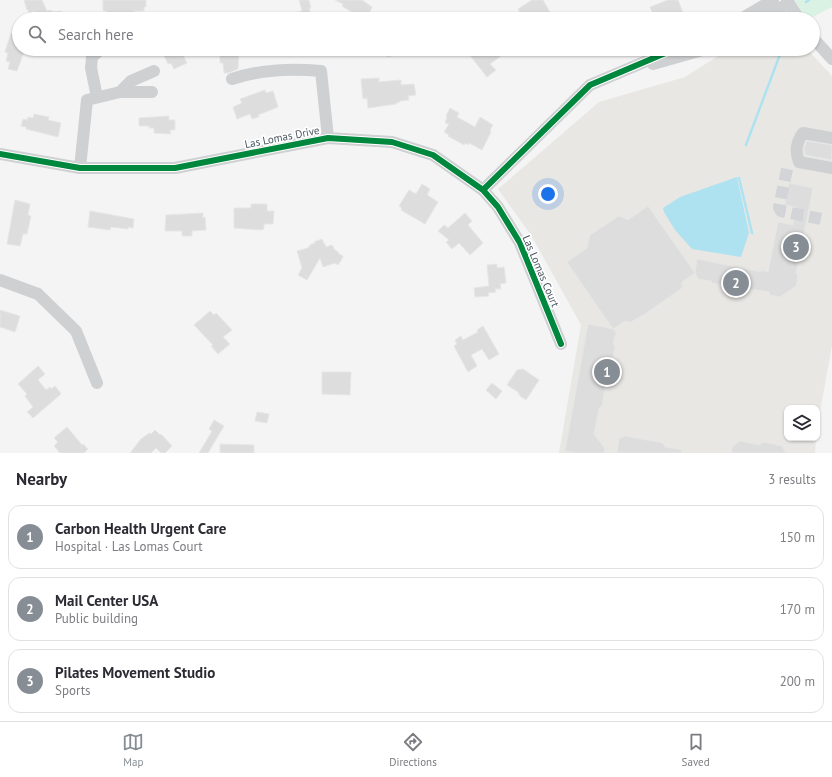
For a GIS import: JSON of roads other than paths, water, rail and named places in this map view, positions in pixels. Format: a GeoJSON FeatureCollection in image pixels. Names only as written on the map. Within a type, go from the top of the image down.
{"type":"FeatureCollection","features":[{"type":"Feature","properties":{"kind":"street"},"geometry":{"type":"LineString","coordinates":[[753,12],[773,0]]}},
{"type":"Feature","properties":{"kind":"street"},"geometry":{"type":"LineString","coordinates":[[773,12],[788,2],[794,12]]}},
{"type":"Feature","properties":{"kind":"street"},"geometry":{"type":"LineString","coordinates":[[820,46],[832,59]]}},
{"type":"Feature","properties":{"kind":"street"},"geometry":{"type":"LineString","coordinates":[[80,168],[92,98],[91,68],[93,56]]}},
{"type":"Feature","properties":{"kind":"street"},"geometry":{"type":"LineString","coordinates":[[483,190],[590,85],[657,56]]}},
{"type":"Feature","properties":{"kind":"street"},"geometry":{"type":"LineString","coordinates":[[634,67],[660,63],[683,56]]}},
{"type":"Feature","properties":{"kind":"street"},"geometry":{"type":"LineString","coordinates":[[120,92],[131,81],[154,70]]}},
{"type":"Feature","properties":{"kind":"street"},"geometry":{"type":"LineString","coordinates":[[232,79],[246,74],[273,70],[322,70],[328,138]]}},
{"type":"Feature","properties":{"kind":"street"},"geometry":{"type":"LineString","coordinates":[[92,98],[120,92],[152,92]]}},
{"type":"Feature","properties":{"kind":"street"},"geometry":{"type":"LineString","coordinates":[[832,138],[803,133],[798,140],[796,148],[799,162],[832,168]]}},
{"type":"Feature","properties":{"kind":"street","name":"Las Lomas Drive"},"geometry":{"type":"LineString","coordinates":[[0,154],[80,168],[175,168],[328,138],[392,142],[433,155],[483,190]]}},
{"type":"Feature","properties":{"kind":"street","name":"Las Lomas Court"},"geometry":{"type":"LineString","coordinates":[[483,190],[498,207],[520,243],[561,344]]}},
{"type":"Feature","properties":{"kind":"street"},"geometry":{"type":"LineString","coordinates":[[0,280],[38,294],[76,331],[97,383]]}},
{"type":"Feature","properties":{"kind":"water"},"geometry":{"type":"Polygon","coordinates":[[[737,177],[749,233],[741,257],[692,249],[675,230],[663,208],[680,197],[737,177]]]}},
{"type":"Feature","properties":{"kind":"waterway"},"geometry":{"type":"LineString","coordinates":[[746,145],[779,56]]}},
{"type":"Feature","properties":{"kind":"waterway"},"geometry":{"type":"LineString","coordinates":[[739,178],[752,233]]}},
{"type":"Feature","properties":{"kind":"tunnel"},"geometry":{"type":"LineString","coordinates":[[787,169],[779,207],[781,211],[826,220]]}},
{"type":"Feature","properties":{"kind":"place","name":"Pilates Movement Studio"},"geometry":{"type":"Point","coordinates":[796,247]}},
{"type":"Feature","properties":{"kind":"place","name":"Mail Center USA"},"geometry":{"type":"Point","coordinates":[736,283]}},
{"type":"Feature","properties":{"kind":"place","name":"Carbon Health Urgent Care"},"geometry":{"type":"Point","coordinates":[607,372]}}]}
